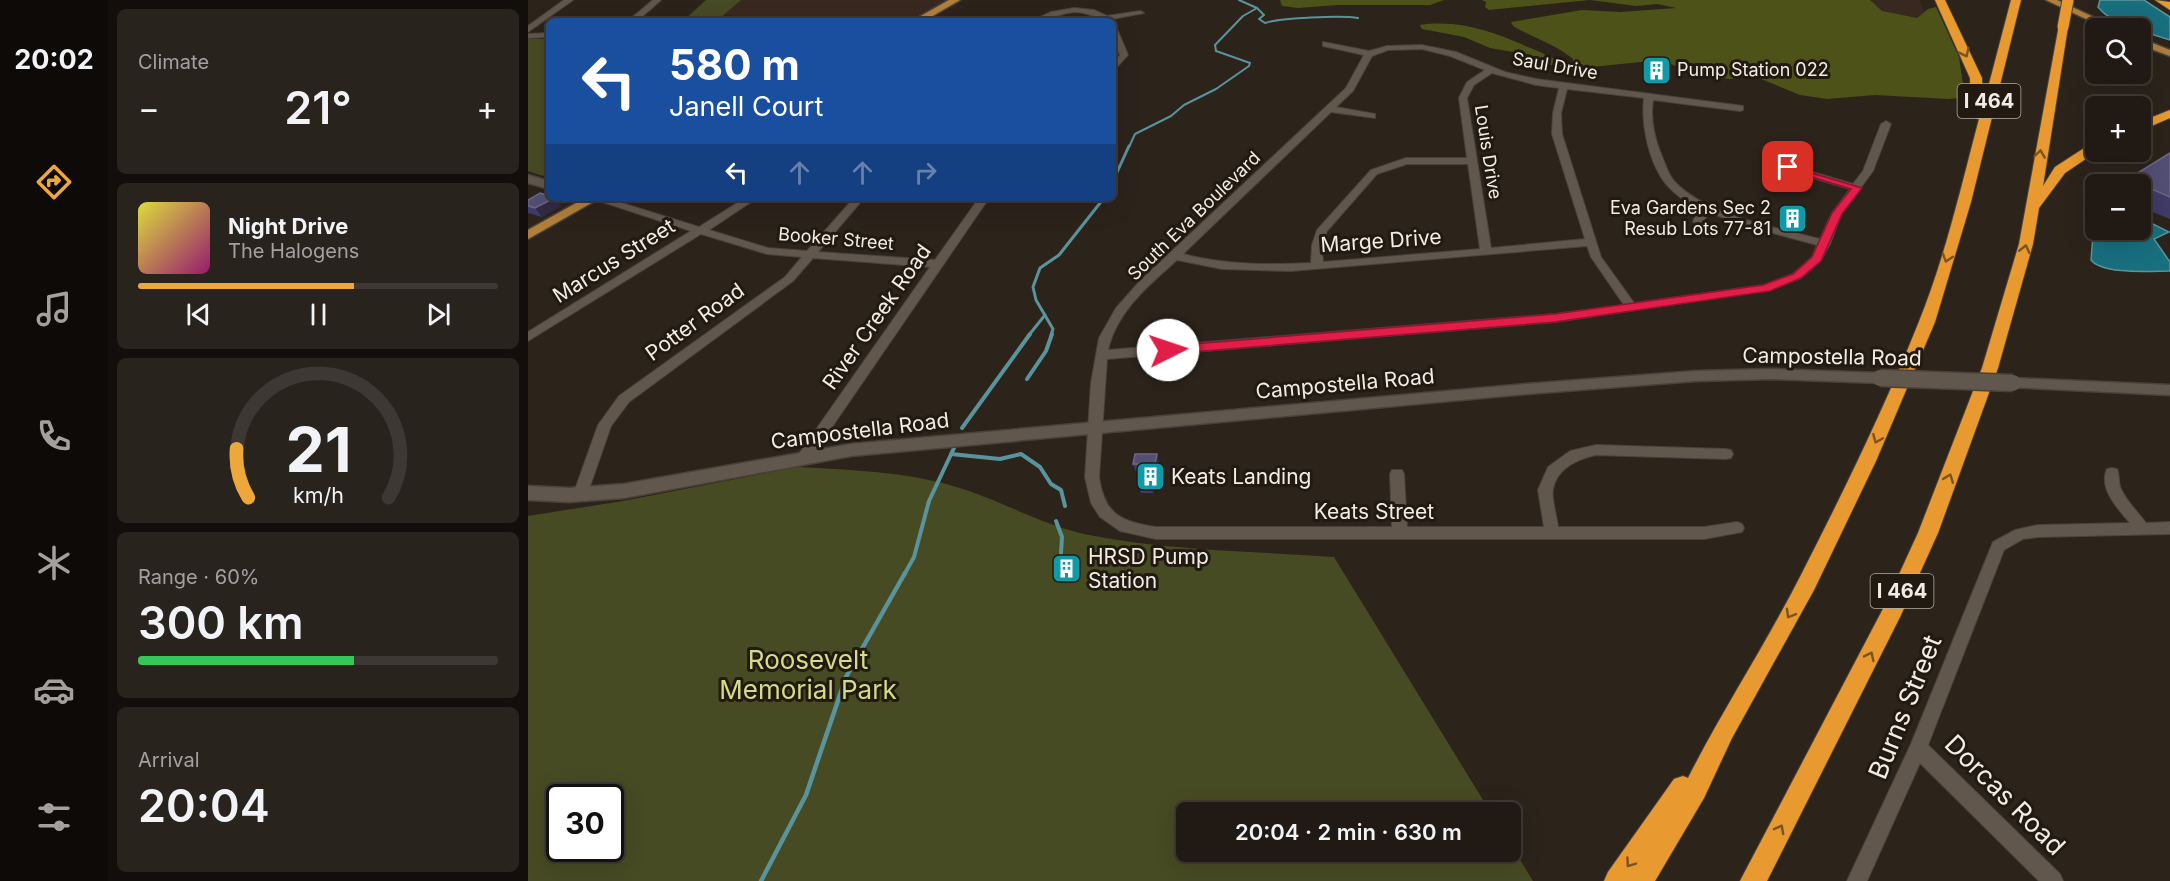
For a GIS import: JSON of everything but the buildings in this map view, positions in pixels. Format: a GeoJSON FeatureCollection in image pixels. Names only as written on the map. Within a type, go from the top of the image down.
{"type":"FeatureCollection","features":[{"type":"Feature","properties":{"kind":"highway"},"geometry":{"type":"LineString","coordinates":[[1940,0],[1974,70],[1978,86],[1978,111],[1964,202]]}},
{"type":"Feature","properties":{"kind":"highway","name":"I 464"},"geometry":{"type":"LineString","coordinates":[[1640,881],[1695,789],[1724,730],[1807,584],[1863,472],[1927,322],[1964,202],[2016,0]]}},
{"type":"Feature","properties":{"kind":"highway","name":"I 464"},"geometry":{"type":"LineString","coordinates":[[1753,881],[1857,685],[1928,533],[1990,368],[2013,297],[2032,212],[2068,0]]}},
{"type":"Feature","properties":{"kind":"highway"},"geometry":{"type":"LineString","coordinates":[[2160,0],[2170,7]]}},
{"type":"Feature","properties":{"kind":"highway"},"geometry":{"type":"LineString","coordinates":[[2151,122],[2170,114]]}},
{"type":"Feature","properties":{"kind":"highway"},"geometry":{"type":"LineString","coordinates":[[2032,212],[2060,170],[2085,153]]}},
{"type":"Feature","properties":{"kind":"highway"},"geometry":{"type":"LineString","coordinates":[[1617,881],[1724,730]]}},
{"type":"Feature","properties":{"kind":"main road"},"geometry":{"type":"LineString","coordinates":[[923,18],[956,0]]}},
{"type":"Feature","properties":{"kind":"main road"},"geometry":{"type":"LineString","coordinates":[[2037,0],[2085,22]]}},
{"type":"Feature","properties":{"kind":"main road"},"geometry":{"type":"LineString","coordinates":[[2050,0],[2090,18]]}},
{"type":"Feature","properties":{"kind":"main road"},"geometry":{"type":"LineString","coordinates":[[2151,45],[2170,53]]}},
{"type":"Feature","properties":{"kind":"main road"},"geometry":{"type":"LineString","coordinates":[[2151,51],[2170,59]]}},
{"type":"Feature","properties":{"kind":"main road"},"geometry":{"type":"LineString","coordinates":[[528,179],[546,184]]}},
{"type":"Feature","properties":{"kind":"main road"},"geometry":{"type":"LineString","coordinates":[[528,235],[589,201]]}},
{"type":"Feature","properties":{"kind":"main road","name":"Campostella Road"},"geometry":{"type":"LineString","coordinates":[[528,493],[580,495],[624,491],[803,458],[900,445],[1672,377],[1771,374],[2170,390]]}},
{"type":"Feature","properties":{"kind":"street"},"geometry":{"type":"LineString","coordinates":[[528,30],[569,0]]}},
{"type":"Feature","properties":{"kind":"street"},"geometry":{"type":"LineString","coordinates":[[636,18],[657,0]]}},
{"type":"Feature","properties":{"kind":"street"},"geometry":{"type":"LineString","coordinates":[[1044,18],[1075,11],[1096,13],[1106,18]]}},
{"type":"Feature","properties":{"kind":"street"},"geometry":{"type":"LineString","coordinates":[[1113,18],[1140,13]]}},
{"type":"Feature","properties":{"kind":"street"},"geometry":{"type":"LineString","coordinates":[[528,36],[546,35]]}},
{"type":"Feature","properties":{"kind":"street"},"geometry":{"type":"LineString","coordinates":[[1116,36],[1124,55],[1116,65]]}},
{"type":"Feature","properties":{"kind":"street"},"geometry":{"type":"LineString","coordinates":[[1326,44],[1369,54]]}},
{"type":"Feature","properties":{"kind":"street","name":"Saul Drive"},"geometry":{"type":"LineString","coordinates":[[1369,54],[1387,48],[1422,47],[1453,54],[1491,70],[1519,78],[1740,108]]}},
{"type":"Feature","properties":{"kind":"street","name":"South Eva Boulevard"},"geometry":{"type":"LineString","coordinates":[[1094,428],[1105,337],[1120,310],[1355,84],[1369,54]]}},
{"type":"Feature","properties":{"kind":"street","name":"Louis Drive"},"geometry":{"type":"LineString","coordinates":[[1486,252],[1463,98],[1470,84],[1491,70]]}},
{"type":"Feature","properties":{"kind":"street"},"geometry":{"type":"LineString","coordinates":[[1564,85],[1557,113],[1557,134],[1590,242],[1601,267],[1632,308]]}},
{"type":"Feature","properties":{"kind":"street"},"geometry":{"type":"LineString","coordinates":[[1649,97],[1647,128],[1667,179],[1681,194],[1706,208],[1825,244]]}},
{"type":"Feature","properties":{"kind":"street"},"geometry":{"type":"LineString","coordinates":[[1329,109],[1372,116]]}},
{"type":"Feature","properties":{"kind":"street"},"geometry":{"type":"LineString","coordinates":[[1102,355],[1555,318],[1744,293],[1775,285],[1797,276],[1810,267],[1825,244],[1837,213],[1868,171],[1886,124]]}},
{"type":"Feature","properties":{"kind":"street"},"geometry":{"type":"LineString","coordinates":[[1773,160],[1806,173],[1857,188]]}},
{"type":"Feature","properties":{"kind":"street"},"geometry":{"type":"LineString","coordinates":[[1317,265],[1317,244],[1322,230],[1374,172],[1406,161],[1472,161]]}},
{"type":"Feature","properties":{"kind":"street","name":"Booker Street"},"geometry":{"type":"LineString","coordinates":[[604,201],[767,251],[938,264]]}},
{"type":"Feature","properties":{"kind":"street","name":"Marcus Street"},"geometry":{"type":"LineString","coordinates":[[528,338],[747,201]]}},
{"type":"Feature","properties":{"kind":"street","name":"Potter Road"},"geometry":{"type":"LineString","coordinates":[[580,495],[605,425],[624,399],[789,279],[856,201]]}},
{"type":"Feature","properties":{"kind":"street","name":"River Creek Road"},"geometry":{"type":"LineString","coordinates":[[803,458],[982,201]]}},
{"type":"Feature","properties":{"kind":"street"},"geometry":{"type":"LineString","coordinates":[[1698,221],[1706,208]]}},
{"type":"Feature","properties":{"kind":"street","name":"Marge Drive"},"geometry":{"type":"LineString","coordinates":[[1176,256],[1209,265],[1241,269],[1486,252],[1590,242]]}},
{"type":"Feature","properties":{"kind":"street","name":"Keats Street"},"geometry":{"type":"LineString","coordinates":[[1094,428],[1094,496],[1104,513],[1131,529],[1156,533],[1704,533],[1737,528]]}},
{"type":"Feature","properties":{"kind":"street"},"geometry":{"type":"LineString","coordinates":[[1552,533],[1545,490],[1553,471],[1575,455],[1596,450],[1726,454]]}},
{"type":"Feature","properties":{"kind":"street"},"geometry":{"type":"LineString","coordinates":[[2112,473],[2116,493],[2144,529]]}},
{"type":"Feature","properties":{"kind":"street"},"geometry":{"type":"LineString","coordinates":[[1397,474],[1400,533]]}},
{"type":"Feature","properties":{"kind":"street","name":"Burns Street"},"geometry":{"type":"LineString","coordinates":[[1857,881],[1918,748],[1998,546],[2020,534],[2038,531],[2170,528]]}},
{"type":"Feature","properties":{"kind":"street","name":"Dorcas Road"},"geometry":{"type":"LineString","coordinates":[[1918,748],[2054,881]]}},
{"type":"Feature","properties":{"kind":"shaded area"},"geometry":{"type":"Polygon","coordinates":[[[741,0],[950,0],[917,18],[762,18],[724,15],[741,0]]]}},
{"type":"Feature","properties":{"kind":"shaded area"},"geometry":{"type":"Polygon","coordinates":[[[1864,0],[1919,0],[1949,64],[1864,0]]]}},
{"type":"Feature","properties":{"kind":"green space"},"geometry":{"type":"Polygon","coordinates":[[[706,0],[741,0],[720,18],[686,18],[706,0]]]}},
{"type":"Feature","properties":{"kind":"green space"},"geometry":{"type":"Polygon","coordinates":[[[1280,0],[1444,0],[1430,5],[1338,5],[1298,8],[1282,6],[1280,0]]]}},
{"type":"Feature","properties":{"kind":"green space"},"geometry":{"type":"Polygon","coordinates":[[[1482,0],[1590,0],[1489,10],[1485,7],[1486,2],[1482,0]]]}},
{"type":"Feature","properties":{"kind":"green space"},"geometry":{"type":"Polygon","coordinates":[[[1590,0],[1870,0],[1882,11],[1917,18],[1928,9],[1936,7],[1959,57],[1963,84],[1970,97],[1948,99],[1875,95],[1827,99],[1800,95],[1754,76],[1730,79],[1702,76],[1660,60],[1573,69],[1539,63],[1531,55],[1490,48],[1464,37],[1422,29],[1420,25],[1450,24],[1478,29],[1557,60],[1573,62],[1573,59],[1566,54],[1513,26],[1511,22],[1582,10],[1620,12],[1676,8],[1657,4],[1636,6],[1590,0]]]}},
{"type":"Feature","properties":{"kind":"green space"},"geometry":{"type":"Polygon","coordinates":[[[528,39],[546,39],[546,173],[543,176],[528,171],[528,39]]]}},
{"type":"Feature","properties":{"kind":"green space","name":"Roosevelt Memorial Park"},"geometry":{"type":"Polygon","coordinates":[[[797,467],[861,471],[928,480],[969,491],[1058,526],[1089,535],[1180,547],[1334,557],[1484,802],[1176,802],[1176,862],[1521,861],[1533,881],[528,881],[528,516],[623,501],[797,467]]]}},
{"type":"Feature","properties":{"kind":"water"},"geometry":{"type":"Polygon","coordinates":[[[2100,0],[2144,0],[2170,17],[2170,40],[2151,34],[2151,18],[2112,18],[2098,7],[2100,0]]]}},
{"type":"Feature","properties":{"kind":"water"},"geometry":{"type":"Polygon","coordinates":[[[2151,223],[2169,232],[2154,239],[2170,262],[2170,271],[2116,270],[2097,265],[2091,260],[2093,240],[2151,240],[2151,223]]]}},
{"type":"Feature","properties":{"kind":"waterway"},"geometry":{"type":"LineString","coordinates":[[1239,0],[1257,8]]}},
{"type":"Feature","properties":{"kind":"waterway"},"geometry":{"type":"LineString","coordinates":[[1129,147],[1135,134],[1171,116],[1184,105],[1216,89],[1249,66],[1250,63],[1216,51],[1215,45],[1243,16],[1257,8]]}},
{"type":"Feature","properties":{"kind":"waterway"},"geometry":{"type":"LineString","coordinates":[[1257,8],[1264,15],[1259,19],[1265,23],[1311,18],[1358,18]]}},
{"type":"Feature","properties":{"kind":"waterway"},"geometry":{"type":"LineString","coordinates":[[1116,174],[1129,146]]}},
{"type":"Feature","properties":{"kind":"waterway"},"geometry":{"type":"LineString","coordinates":[[1045,315],[1036,300],[1033,287],[1040,268],[1059,255],[1102,201]]}},
{"type":"Feature","properties":{"kind":"waterway"},"geometry":{"type":"LineString","coordinates":[[1029,335],[1045,315]]}},
{"type":"Feature","properties":{"kind":"waterway"},"geometry":{"type":"LineString","coordinates":[[1045,315],[1053,329],[1051,335]]}},
{"type":"Feature","properties":{"kind":"waterway"},"geometry":{"type":"LineString","coordinates":[[962,428],[1030,334]]}},
{"type":"Feature","properties":{"kind":"waterway"},"geometry":{"type":"LineString","coordinates":[[1027,379],[1046,351],[1052,334]]}},
{"type":"Feature","properties":{"kind":"waterway"},"geometry":{"type":"LineString","coordinates":[[951,454],[954,448]]}},
{"type":"Feature","properties":{"kind":"waterway"},"geometry":{"type":"LineString","coordinates":[[904,575],[914,557],[929,501],[951,454]]}},
{"type":"Feature","properties":{"kind":"waterway"},"geometry":{"type":"LineString","coordinates":[[951,454],[1000,459],[1021,454],[1040,467],[1051,484],[1061,490],[1065,506]]}},
{"type":"Feature","properties":{"kind":"waterway"},"geometry":{"type":"LineString","coordinates":[[1056,521],[1062,537],[1061,553]]}},
{"type":"Feature","properties":{"kind":"waterway"},"geometry":{"type":"LineString","coordinates":[[761,881],[806,795],[846,677],[905,573]]}},
{"type":"Feature","properties":{"kind":"place","name":"Pump Station 022"},"geometry":{"type":"Point","coordinates":[1656,70]}},
{"type":"Feature","properties":{"kind":"place","name":"Eva Gardens Sec 2 Resub Lots 77-81"},"geometry":{"type":"Point","coordinates":[1792,218]}},
{"type":"Feature","properties":{"kind":"place","name":"Keats Landing"},"geometry":{"type":"Point","coordinates":[1150,477]}},
{"type":"Feature","properties":{"kind":"place","name":"HRSD Pump Station"},"geometry":{"type":"Point","coordinates":[1067,569]}},
{"type":"Feature","properties":{"kind":"route"},"geometry":{"type":"LineString","coordinates":[[1168,350],[1555,318],[1744,293],[1766,288],[1797,276],[1810,267],[1824,248],[1837,213],[1845,200],[1857,188],[1788,167]]}}]}
